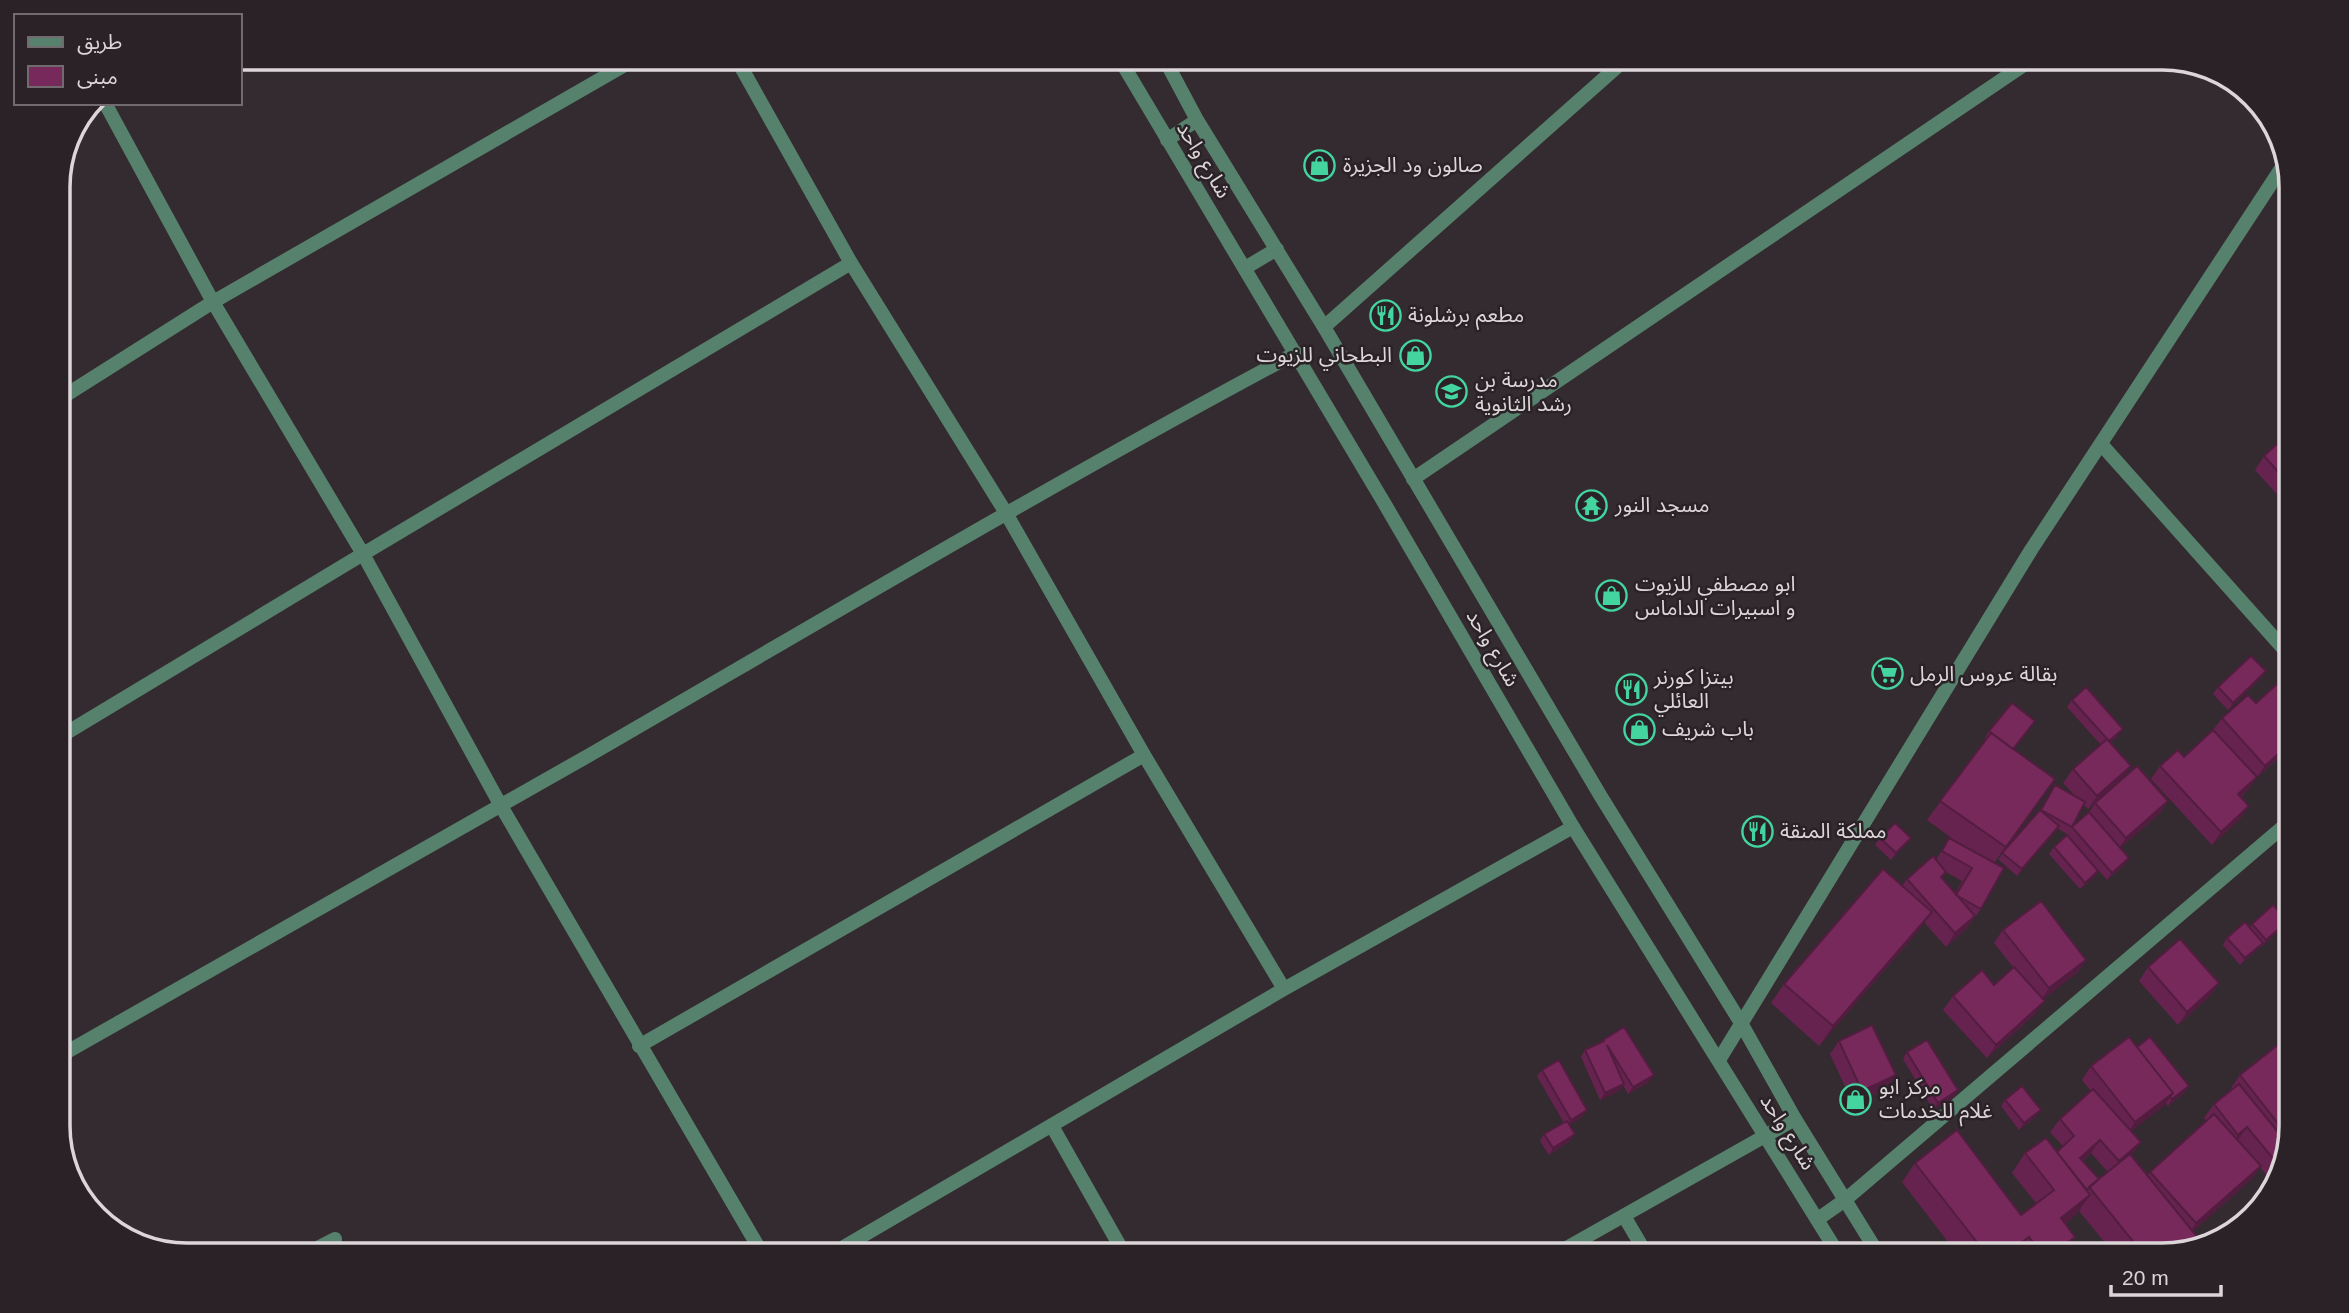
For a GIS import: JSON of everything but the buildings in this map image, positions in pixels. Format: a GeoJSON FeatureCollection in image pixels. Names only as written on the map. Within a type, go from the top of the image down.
{"type":"FeatureCollection","features":[{"type":"Feature","properties":{"kind":"street"},"geometry":{"type":"LineString","coordinates":[[70,392],[213,302],[616,70]]}},
{"type":"Feature","properties":{"kind":"street"},"geometry":{"type":"LineString","coordinates":[[743,70],[851,263],[1006,513],[1144,755],[1284,989]]}},
{"type":"Feature","properties":{"kind":"street","name":"شارع واحد"},"geometry":{"type":"LineString","coordinates":[[1126,70],[1296,353],[1573,827],[1832,1243]]}},
{"type":"Feature","properties":{"kind":"street","name":"شارع واحد"},"geometry":{"type":"LineString","coordinates":[[1170,70],[1197,120],[1277,248],[1600,795],[1741,1023],[1872,1243]]}},
{"type":"Feature","properties":{"kind":"street"},"geometry":{"type":"LineString","coordinates":[[1324,327],[1613,70]]}},
{"type":"Feature","properties":{"kind":"street"},"geometry":{"type":"LineString","coordinates":[[1413,479],[2016,70]]}},
{"type":"Feature","properties":{"kind":"street"},"geometry":{"type":"LineString","coordinates":[[110,105],[213,302],[363,554],[501,806],[756,1243]]}},
{"type":"Feature","properties":{"kind":"street"},"geometry":{"type":"LineString","coordinates":[[1167,140],[1197,120]]}},
{"type":"Feature","properties":{"kind":"street"},"geometry":{"type":"LineString","coordinates":[[1719,1060],[2031,550],[2278,173]]}},
{"type":"Feature","properties":{"kind":"street"},"geometry":{"type":"LineString","coordinates":[[1245,268],[1277,248]]}},
{"type":"Feature","properties":{"kind":"street"},"geometry":{"type":"LineString","coordinates":[[70,731],[851,263]]}},
{"type":"Feature","properties":{"kind":"street"},"geometry":{"type":"LineString","coordinates":[[70,1050],[501,806],[1006,513],[1296,353]]}},
{"type":"Feature","properties":{"kind":"street"},"geometry":{"type":"LineString","coordinates":[[2101,444],[2279,644]]}},
{"type":"Feature","properties":{"kind":"street"},"geometry":{"type":"LineString","coordinates":[[639,1046],[1144,755]]}},
{"type":"Feature","properties":{"kind":"street"},"geometry":{"type":"LineString","coordinates":[[851,1243],[1284,989],[1573,827]]}},
{"type":"Feature","properties":{"kind":"street"},"geometry":{"type":"LineString","coordinates":[[1818,1219],[1845,1200],[2279,830]]}},
{"type":"Feature","properties":{"kind":"street"},"geometry":{"type":"LineString","coordinates":[[1576,1243],[1796,1119]]}},
{"type":"Feature","properties":{"kind":"street"},"geometry":{"type":"LineString","coordinates":[[1052,1126],[1118,1243]]}},
{"type":"Feature","properties":{"kind":"street"},"geometry":{"type":"LineString","coordinates":[[1624,1216],[1640,1243]]}},
{"type":"Feature","properties":{"kind":"street"},"geometry":{"type":"LineString","coordinates":[[327,1243],[335,1239]]}},
{"type":"Feature","properties":{"kind":"place","name":"صالون ود الجزيرة"},"geometry":{"type":"Point","coordinates":[1320,165]}},
{"type":"Feature","properties":{"kind":"place","name":"مطعم برشلونة"},"geometry":{"type":"Point","coordinates":[1385,315]}},
{"type":"Feature","properties":{"kind":"place","name":"البطحاني للزيوت"},"geometry":{"type":"Point","coordinates":[1415,355]}},
{"type":"Feature","properties":{"kind":"place","name":"مدرسة بن رشد الثانوية"},"geometry":{"type":"Point","coordinates":[1452,392]}},
{"type":"Feature","properties":{"kind":"place","name":"مسجد النور"},"geometry":{"type":"Point","coordinates":[1592,505]}},
{"type":"Feature","properties":{"kind":"place","name":"ابو مصطفي للزيوت و اسبيرات الداماس"},"geometry":{"type":"Point","coordinates":[1612,596]}},
{"type":"Feature","properties":{"kind":"place","name":"بقالة عروس الرمل"},"geometry":{"type":"Point","coordinates":[1887,674]}},
{"type":"Feature","properties":{"kind":"place","name":"بيتزا كورنر العائلي"},"geometry":{"type":"Point","coordinates":[1631,689]}},
{"type":"Feature","properties":{"kind":"place","name":"باب شريف"},"geometry":{"type":"Point","coordinates":[1639,729]}},
{"type":"Feature","properties":{"kind":"place","name":"مملكة المنقة"},"geometry":{"type":"Point","coordinates":[1757,831]}},
{"type":"Feature","properties":{"kind":"place","name":"مركز ابو غلام للخدمات"},"geometry":{"type":"Point","coordinates":[1856,1099]}}]}
